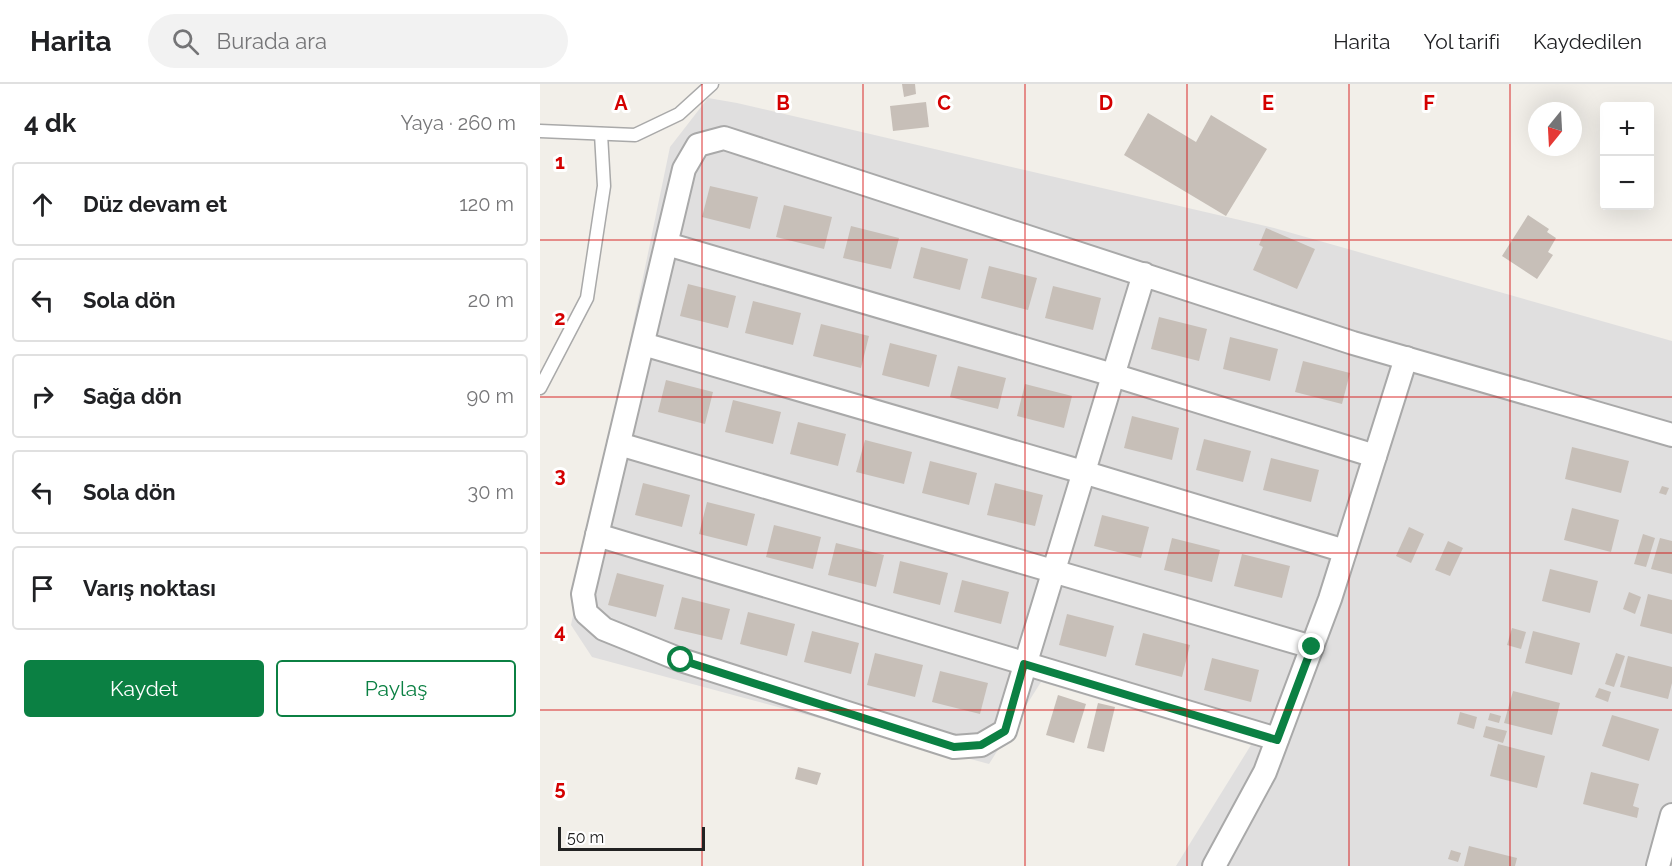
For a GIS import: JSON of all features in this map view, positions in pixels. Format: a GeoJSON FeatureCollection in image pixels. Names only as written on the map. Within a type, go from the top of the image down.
{"type":"FeatureCollection","features":[{"type":"Feature","properties":{"kind":"street"},"geometry":{"type":"LineString","coordinates":[[1144,274],[1005,731],[981,745],[954,747],[681,660],[604,629],[586,613],[583,594],[684,169],[698,145],[724,138],[1144,274],[1353,343],[1672,435]]}},
{"type":"Feature","properties":{"kind":"street"},"geometry":{"type":"LineString","coordinates":[[667,244],[1113,375],[1375,456]]}},
{"type":"Feature","properties":{"kind":"street"},"geometry":{"type":"LineString","coordinates":[[643,344],[1345,551]]}},
{"type":"Feature","properties":{"kind":"street"},"geometry":{"type":"LineString","coordinates":[[1214,866],[1265,772],[1330,599],[1406,358]]}},
{"type":"Feature","properties":{"kind":"street"},"geometry":{"type":"LineString","coordinates":[[619,444],[1312,647]]}},
{"type":"Feature","properties":{"kind":"street"},"geometry":{"type":"LineString","coordinates":[[597,535],[1277,740]]}},
{"type":"Feature","properties":{"kind":"street"},"geometry":{"type":"LineString","coordinates":[[1658,866],[1672,815]]}},
{"type":"Feature","properties":{"kind":"lane"},"geometry":{"type":"LineString","coordinates":[[540,131],[635,135],[679,114],[712,84]]}},
{"type":"Feature","properties":{"kind":"lane"},"geometry":{"type":"LineString","coordinates":[[540,388],[586,298],[604,186],[602,134]]}},
{"type":"Feature","properties":{"kind":"shaded area"},"geometry":{"type":"Polygon","coordinates":[[[708,98],[1274,228],[1672,341],[1672,855],[1669,866],[1176,866],[1251,745],[1041,682],[989,764],[592,657],[571,625],[670,147],[708,98]]]}},
{"type":"Feature","properties":{"kind":"building"},"geometry":{"type":"Polygon","coordinates":[[[902,84],[915,84],[916,94],[904,97],[902,84]]]}},
{"type":"Feature","properties":{"kind":"building"},"geometry":{"type":"Polygon","coordinates":[[[926,102],[929,127],[893,131],[890,106],[926,102]]]}},
{"type":"Feature","properties":{"kind":"building"},"geometry":{"type":"Polygon","coordinates":[[[1148,113],[1196,142],[1211,115],[1267,149],[1226,216],[1124,155],[1148,113]]]}},
{"type":"Feature","properties":{"kind":"building"},"geometry":{"type":"Polygon","coordinates":[[[710,186],[758,197],[750,229],[702,217],[710,186]]]}},
{"type":"Feature","properties":{"kind":"building"},"geometry":{"type":"Polygon","coordinates":[[[784,205],[832,217],[824,249],[776,237],[784,205]]]}},
{"type":"Feature","properties":{"kind":"building"},"geometry":{"type":"Polygon","coordinates":[[[1528,215],[1549,229],[1547,232],[1556,238],[1548,252],[1553,255],[1537,279],[1502,256],[1528,215]]]}},
{"type":"Feature","properties":{"kind":"building"},"geometry":{"type":"Polygon","coordinates":[[[851,226],[899,238],[891,269],[843,258],[851,226]]]}},
{"type":"Feature","properties":{"kind":"building"},"geometry":{"type":"Polygon","coordinates":[[[1266,228],[1315,249],[1297,289],[1253,270],[1263,247],[1259,245],[1266,228]]]}},
{"type":"Feature","properties":{"kind":"building"},"geometry":{"type":"Polygon","coordinates":[[[921,247],[968,259],[960,290],[913,278],[921,247]]]}},
{"type":"Feature","properties":{"kind":"building"},"geometry":{"type":"Polygon","coordinates":[[[989,266],[1037,278],[1028,310],[981,298],[989,266]]]}},
{"type":"Feature","properties":{"kind":"building"},"geometry":{"type":"Polygon","coordinates":[[[688,284],[736,296],[728,328],[680,316],[688,284]]]}},
{"type":"Feature","properties":{"kind":"building"},"geometry":{"type":"Polygon","coordinates":[[[1053,286],[1101,298],[1093,330],[1045,318],[1053,286]]]}},
{"type":"Feature","properties":{"kind":"building"},"geometry":{"type":"Polygon","coordinates":[[[753,301],[801,313],[793,345],[745,333],[753,301]]]}},
{"type":"Feature","properties":{"kind":"building"},"geometry":{"type":"Polygon","coordinates":[[[1159,317],[1207,329],[1199,361],[1151,349],[1159,317]]]}},
{"type":"Feature","properties":{"kind":"building"},"geometry":{"type":"Polygon","coordinates":[[[821,324],[869,336],[861,368],[813,356],[821,324]]]}},
{"type":"Feature","properties":{"kind":"building"},"geometry":{"type":"Polygon","coordinates":[[[1230,337],[1278,349],[1270,381],[1223,369],[1230,337]]]}},
{"type":"Feature","properties":{"kind":"building"},"geometry":{"type":"Polygon","coordinates":[[[890,343],[937,355],[929,387],[882,375],[890,343]]]}},
{"type":"Feature","properties":{"kind":"building"},"geometry":{"type":"Polygon","coordinates":[[[1303,361],[1350,373],[1342,404],[1295,392],[1303,361]]]}},
{"type":"Feature","properties":{"kind":"building"},"geometry":{"type":"Polygon","coordinates":[[[958,366],[1006,378],[998,409],[950,397],[958,366]]]}},
{"type":"Feature","properties":{"kind":"building"},"geometry":{"type":"Polygon","coordinates":[[[666,380],[713,392],[705,424],[658,412],[666,380]]]}},
{"type":"Feature","properties":{"kind":"building"},"geometry":{"type":"Polygon","coordinates":[[[1025,384],[1072,396],[1064,428],[1017,416],[1025,384]]]}},
{"type":"Feature","properties":{"kind":"building"},"geometry":{"type":"Polygon","coordinates":[[[733,400],[781,412],[773,444],[725,432],[733,400]]]}},
{"type":"Feature","properties":{"kind":"building"},"geometry":{"type":"Polygon","coordinates":[[[1132,416],[1179,428],[1172,460],[1124,448],[1132,416]]]}},
{"type":"Feature","properties":{"kind":"building"},"geometry":{"type":"Polygon","coordinates":[[[798,422],[846,434],[838,466],[790,454],[798,422]]]}},
{"type":"Feature","properties":{"kind":"building"},"geometry":{"type":"Polygon","coordinates":[[[1204,439],[1251,451],[1243,482],[1196,470],[1204,439]]]}},
{"type":"Feature","properties":{"kind":"building"},"geometry":{"type":"Polygon","coordinates":[[[865,440],[912,452],[904,484],[856,472],[865,440]]]}},
{"type":"Feature","properties":{"kind":"building"},"geometry":{"type":"Polygon","coordinates":[[[1572,447],[1629,461],[1621,493],[1565,479],[1572,447]]]}},
{"type":"Feature","properties":{"kind":"building"},"geometry":{"type":"Polygon","coordinates":[[[1271,458],[1319,470],[1311,502],[1263,490],[1271,458]]]}},
{"type":"Feature","properties":{"kind":"building"},"geometry":{"type":"Polygon","coordinates":[[[930,461],[977,473],[969,505],[922,493],[930,461]]]}},
{"type":"Feature","properties":{"kind":"building"},"geometry":{"type":"Polygon","coordinates":[[[643,483],[690,495],[682,527],[635,515],[643,483]]]}},
{"type":"Feature","properties":{"kind":"building"},"geometry":{"type":"Polygon","coordinates":[[[995,483],[1043,495],[1035,526],[987,515],[995,483]]]}},
{"type":"Feature","properties":{"kind":"building"},"geometry":{"type":"Polygon","coordinates":[[[1662,486],[1669,488],[1666,495],[1659,493],[1662,486]]]}},
{"type":"Feature","properties":{"kind":"building"},"geometry":{"type":"Polygon","coordinates":[[[707,502],[755,514],[747,546],[699,534],[707,502]]]}},
{"type":"Feature","properties":{"kind":"building"},"geometry":{"type":"Polygon","coordinates":[[[1572,508],[1619,520],[1611,552],[1564,540],[1572,508]]]}},
{"type":"Feature","properties":{"kind":"building"},"geometry":{"type":"Polygon","coordinates":[[[1102,515],[1149,527],[1141,558],[1094,546],[1102,515]]]}},
{"type":"Feature","properties":{"kind":"building"},"geometry":{"type":"Polygon","coordinates":[[[774,525],[821,537],[813,569],[766,557],[774,525]]]}},
{"type":"Feature","properties":{"kind":"building"},"geometry":{"type":"Polygon","coordinates":[[[1409,527],[1424,534],[1411,563],[1396,556],[1409,527]]]}},
{"type":"Feature","properties":{"kind":"building"},"geometry":{"type":"Polygon","coordinates":[[[1643,534],[1655,538],[1646,567],[1634,564],[1643,534]]]}},
{"type":"Feature","properties":{"kind":"building"},"geometry":{"type":"Polygon","coordinates":[[[1172,538],[1220,550],[1212,582],[1164,570],[1172,538]]]}},
{"type":"Feature","properties":{"kind":"building"},"geometry":{"type":"Polygon","coordinates":[[[1660,538],[1672,541],[1672,574],[1651,569],[1660,538]]]}},
{"type":"Feature","properties":{"kind":"building"},"geometry":{"type":"Polygon","coordinates":[[[1448,541],[1463,548],[1450,576],[1435,570],[1448,541]]]}},
{"type":"Feature","properties":{"kind":"building"},"geometry":{"type":"Polygon","coordinates":[[[836,543],[884,555],[876,587],[828,575],[836,543]]]}},
{"type":"Feature","properties":{"kind":"building"},"geometry":{"type":"Polygon","coordinates":[[[1242,554],[1290,566],[1282,598],[1234,586],[1242,554]]]}},
{"type":"Feature","properties":{"kind":"building"},"geometry":{"type":"Polygon","coordinates":[[[900,561],[948,573],[940,605],[893,593],[900,561]]]}},
{"type":"Feature","properties":{"kind":"building"},"geometry":{"type":"Polygon","coordinates":[[[1550,569],[1598,581],[1590,613],[1542,601],[1550,569]]]}},
{"type":"Feature","properties":{"kind":"building"},"geometry":{"type":"Polygon","coordinates":[[[617,573],[664,585],[656,617],[608,605],[617,573]]]}},
{"type":"Feature","properties":{"kind":"building"},"geometry":{"type":"Polygon","coordinates":[[[962,580],[1009,592],[1001,624],[954,612],[962,580]]]}},
{"type":"Feature","properties":{"kind":"building"},"geometry":{"type":"Polygon","coordinates":[[[1629,592],[1641,597],[1635,614],[1623,609],[1629,592]]]}},
{"type":"Feature","properties":{"kind":"building"},"geometry":{"type":"Polygon","coordinates":[[[1648,594],[1672,600],[1672,634],[1640,626],[1648,594]]]}},
{"type":"Feature","properties":{"kind":"building"},"geometry":{"type":"Polygon","coordinates":[[[682,597],[730,609],[722,640],[674,629],[682,597]]]}},
{"type":"Feature","properties":{"kind":"building"},"geometry":{"type":"Polygon","coordinates":[[[748,612],[795,624],[787,656],[740,644],[748,612]]]}},
{"type":"Feature","properties":{"kind":"building"},"geometry":{"type":"Polygon","coordinates":[[[1067,614],[1114,626],[1106,657],[1059,645],[1067,614]]]}},
{"type":"Feature","properties":{"kind":"building"},"geometry":{"type":"Polygon","coordinates":[[[1512,628],[1526,632],[1521,649],[1507,645],[1512,628]]]}},
{"type":"Feature","properties":{"kind":"building"},"geometry":{"type":"Polygon","coordinates":[[[812,631],[859,643],[851,674],[804,662],[812,631]]]}},
{"type":"Feature","properties":{"kind":"building"},"geometry":{"type":"Polygon","coordinates":[[[1533,631],[1580,643],[1572,675],[1525,663],[1533,631]]]}},
{"type":"Feature","properties":{"kind":"building"},"geometry":{"type":"Polygon","coordinates":[[[1143,633],[1190,645],[1182,677],[1135,665],[1143,633]]]}},
{"type":"Feature","properties":{"kind":"building"},"geometry":{"type":"Polygon","coordinates":[[[875,653],[923,665],[915,697],[867,685],[875,653]]]}},
{"type":"Feature","properties":{"kind":"building"},"geometry":{"type":"Polygon","coordinates":[[[1616,653],[1625,656],[1614,687],[1605,684],[1616,653]]]}},
{"type":"Feature","properties":{"kind":"building"},"geometry":{"type":"Polygon","coordinates":[[[1628,656],[1672,667],[1672,683],[1668,699],[1620,687],[1628,656]]]}},
{"type":"Feature","properties":{"kind":"building"},"geometry":{"type":"Polygon","coordinates":[[[1212,658],[1259,670],[1251,702],[1204,690],[1212,658]]]}},
{"type":"Feature","properties":{"kind":"building"},"geometry":{"type":"Polygon","coordinates":[[[940,671],[988,683],[980,714],[932,702],[940,671]]]}},
{"type":"Feature","properties":{"kind":"building"},"geometry":{"type":"Polygon","coordinates":[[[1599,688],[1611,692],[1608,702],[1595,697],[1599,688]]]}},
{"type":"Feature","properties":{"kind":"building"},"geometry":{"type":"Polygon","coordinates":[[[1513,691],[1560,703],[1552,735],[1504,723],[1513,691]]]}},
{"type":"Feature","properties":{"kind":"building"},"geometry":{"type":"Polygon","coordinates":[[[1058,695],[1086,704],[1074,743],[1046,735],[1058,695]]]}},
{"type":"Feature","properties":{"kind":"building"},"geometry":{"type":"Polygon","coordinates":[[[1098,703],[1115,707],[1104,752],[1087,748],[1098,703]]]}},
{"type":"Feature","properties":{"kind":"building"},"geometry":{"type":"Polygon","coordinates":[[[1460,712],[1477,717],[1474,729],[1457,724],[1460,712]]]}},
{"type":"Feature","properties":{"kind":"building"},"geometry":{"type":"Polygon","coordinates":[[[1490,713],[1501,716],[1499,723],[1488,720],[1490,713]]]}},
{"type":"Feature","properties":{"kind":"building"},"geometry":{"type":"Polygon","coordinates":[[[1612,715],[1659,729],[1649,761],[1602,746],[1612,715]]]}},
{"type":"Feature","properties":{"kind":"building"},"geometry":{"type":"Polygon","coordinates":[[[1486,726],[1507,731],[1503,743],[1483,737],[1486,726]]]}},
{"type":"Feature","properties":{"kind":"building"},"geometry":{"type":"Polygon","coordinates":[[[1498,744],[1545,756],[1537,788],[1490,776],[1498,744]]]}},
{"type":"Feature","properties":{"kind":"building"},"geometry":{"type":"Polygon","coordinates":[[[798,767],[821,773],[817,785],[795,779],[798,767]]]}},
{"type":"Feature","properties":{"kind":"building"},"geometry":{"type":"Polygon","coordinates":[[[1591,772],[1639,784],[1633,806],[1639,808],[1637,818],[1583,804],[1591,772]]]}},
{"type":"Feature","properties":{"kind":"building"},"geometry":{"type":"Polygon","coordinates":[[[1469,846],[1517,858],[1515,866],[1464,866],[1469,846]]]}},
{"type":"Feature","properties":{"kind":"building"},"geometry":{"type":"Polygon","coordinates":[[[1451,850],[1461,853],[1458,862],[1448,859],[1451,850]]]}},
{"type":"Feature","properties":{"kind":"route"},"geometry":{"type":"LineString","coordinates":[[681,660],[954,747],[981,745],[1005,731],[1024,664],[1277,740],[1312,647]]}}]}
